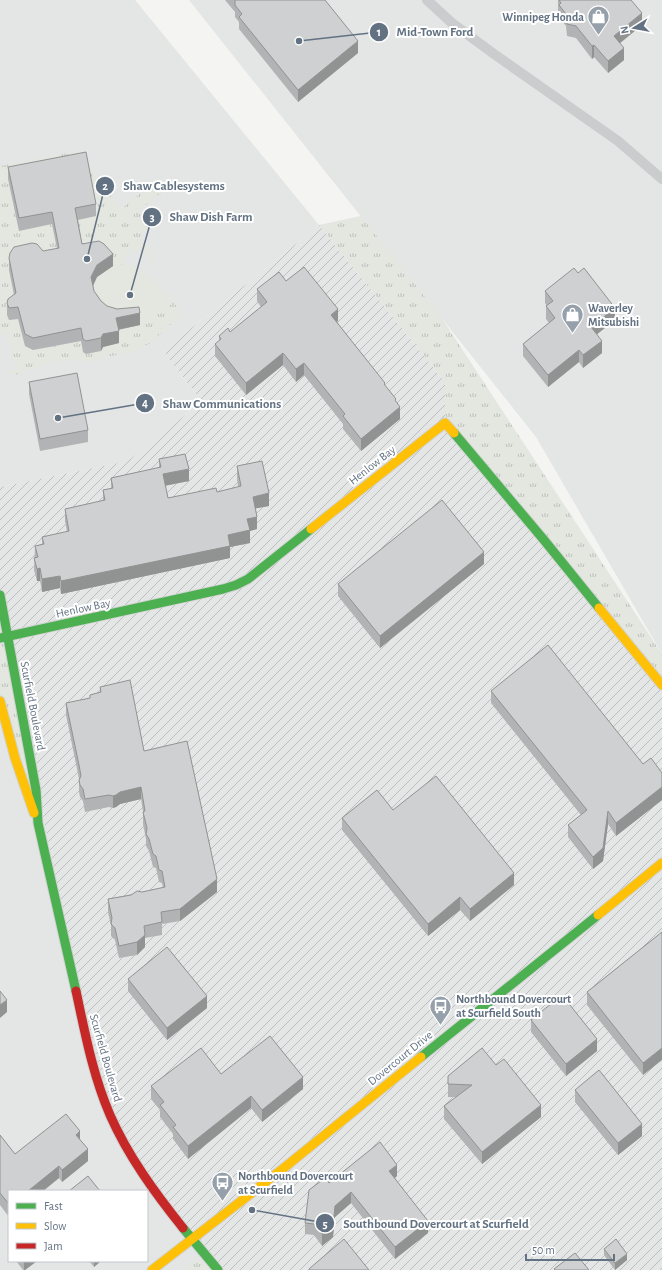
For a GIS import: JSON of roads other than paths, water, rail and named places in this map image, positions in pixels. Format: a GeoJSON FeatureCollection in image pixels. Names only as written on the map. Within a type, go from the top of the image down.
{"type":"FeatureCollection","features":[{"type":"Feature","properties":{"kind":"street"},"geometry":{"type":"LineString","coordinates":[[427,0],[452,22],[494,54],[618,140],[662,180]]}},
{"type":"Feature","properties":{"kind":"street","name":"Henlow Bay"},"geometry":{"type":"LineString","coordinates":[[4,638],[236,585],[248,579],[445,423],[544,540],[662,685]]}},
{"type":"Feature","properties":{"kind":"street","name":"Scurfield Boulevard"},"geometry":{"type":"LineString","coordinates":[[0,595],[4,638],[36,790],[38,823],[90,1054],[98,1080],[110,1114],[138,1168],[218,1270]]}},
{"type":"Feature","properties":{"kind":"street","name":"Scurfield Boulevard"},"geometry":{"type":"LineString","coordinates":[[0,701],[10,744],[23,786],[38,823]]}},
{"type":"Feature","properties":{"kind":"street","name":"Dovercourt Drive"},"geometry":{"type":"LineString","coordinates":[[152,1270],[285,1167],[662,863]]}},
{"type":"Feature","properties":{"kind":"place","name":"Winnipeg Honda"},"geometry":{"type":"Point","coordinates":[599,36]}},
{"type":"Feature","properties":{"kind":"place","name":"Mid-Town Ford"},"geometry":{"type":"Point","coordinates":[299,41]}},
{"type":"Feature","properties":{"kind":"place","name":"Shaw Cablesystems"},"geometry":{"type":"Point","coordinates":[87,259]}},
{"type":"Feature","properties":{"kind":"place","name":"Shaw Dish Farm"},"geometry":{"type":"Point","coordinates":[130,295]}},
{"type":"Feature","properties":{"kind":"place","name":"Waverley Mitsubishi"},"geometry":{"type":"Point","coordinates":[573,334]}},
{"type":"Feature","properties":{"kind":"place","name":"Shaw Communications"},"geometry":{"type":"Point","coordinates":[58,418]}},
{"type":"Feature","properties":{"kind":"place","name":"Northbound Dovercourt at Scurfield South"},"geometry":{"type":"Point","coordinates":[441,1026]}},
{"type":"Feature","properties":{"kind":"place","name":"Northbound Dovercourt at Scurfield"},"geometry":{"type":"Point","coordinates":[222,1202]}},
{"type":"Feature","properties":{"kind":"place","name":"Southbound Dovercourt at Scurfield"},"geometry":{"type":"Point","coordinates":[252,1210]}}]}
